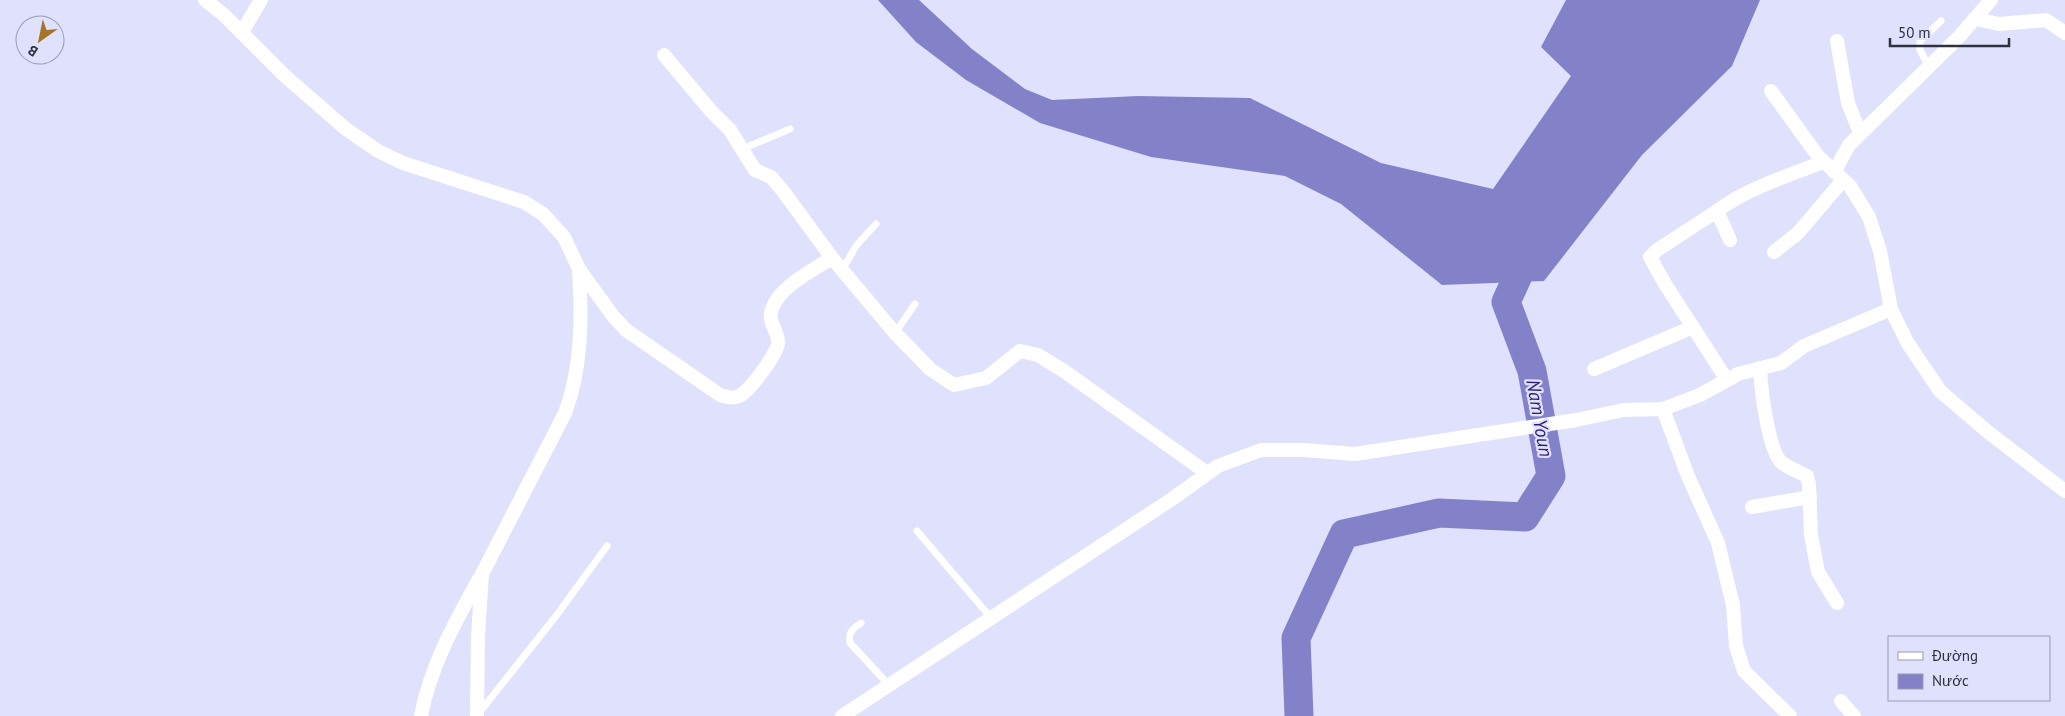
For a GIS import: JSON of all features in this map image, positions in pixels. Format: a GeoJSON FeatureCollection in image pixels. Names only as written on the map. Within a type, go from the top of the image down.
{"type":"FeatureCollection","features":[{"type":"Feature","properties":{"kind":"street"},"geometry":{"type":"LineString","coordinates":[[205,0],[242,32],[292,82],[346,129],[378,152],[403,163],[524,202],[543,214],[564,238],[579,269],[613,316],[626,330],[720,395],[731,398],[747,392],[776,350],[778,341],[770,320],[771,310],[777,299],[797,280],[832,258]]}},
{"type":"Feature","properties":{"kind":"street"},"geometry":{"type":"LineString","coordinates":[[242,32],[262,0]]}},
{"type":"Feature","properties":{"kind":"street"},"geometry":{"type":"LineString","coordinates":[[1774,252],[1798,233],[1838,176],[1849,145],[1929,67],[1991,0]]}},
{"type":"Feature","properties":{"kind":"street"},"geometry":{"type":"LineString","coordinates":[[1974,19],[1999,24],[2046,20],[2065,33]]}},
{"type":"Feature","properties":{"kind":"street"},"geometry":{"type":"LineString","coordinates":[[1837,41],[1848,103],[1860,133]]}},
{"type":"Feature","properties":{"kind":"street"},"geometry":{"type":"LineString","coordinates":[[664,55],[693,91],[730,130],[756,170],[771,177],[832,258],[895,334],[930,369],[954,385],[986,378],[1020,350],[1038,355],[1064,371],[1207,473]]}},
{"type":"Feature","properties":{"kind":"street"},"geometry":{"type":"LineString","coordinates":[[1771,91],[1818,156],[1850,186],[1869,217],[1880,250],[1891,309],[1908,342],[1940,392],[1988,432],[2065,491]]}},
{"type":"Feature","properties":{"kind":"street"},"geometry":{"type":"LineString","coordinates":[[1727,380],[1650,257],[1657,250],[1735,200],[1823,162]]}},
{"type":"Feature","properties":{"kind":"street"},"geometry":{"type":"LineString","coordinates":[[1717,211],[1730,240]]}},
{"type":"Feature","properties":{"kind":"street"},"geometry":{"type":"LineString","coordinates":[[421,716],[425,693],[444,645],[570,400],[577,370],[580,340],[579,269]]}},
{"type":"Feature","properties":{"kind":"street"},"geometry":{"type":"LineString","coordinates":[[842,716],[992,619],[1172,499],[1218,466],[1261,450],[1304,450],[1355,454],[1576,420],[1624,410],[1663,409],[1700,395],[1738,374],[1781,363],[1804,346],[1844,327],[1891,309]]}},
{"type":"Feature","properties":{"kind":"street"},"geometry":{"type":"LineString","coordinates":[[1594,370],[1693,327]]}},
{"type":"Feature","properties":{"kind":"street"},"geometry":{"type":"LineString","coordinates":[[1760,368],[1762,400],[1776,451],[1781,462],[1807,476],[1810,497],[1811,535],[1818,572],[1836,603]]}},
{"type":"Feature","properties":{"kind":"street"},"geometry":{"type":"LineString","coordinates":[[1663,409],[1688,476],[1718,543],[1733,605],[1736,646],[1744,671],[1790,716]]}},
{"type":"Feature","properties":{"kind":"street"},"geometry":{"type":"LineString","coordinates":[[1752,507],[1810,497]]}},
{"type":"Feature","properties":{"kind":"street"},"geometry":{"type":"LineString","coordinates":[[477,715],[478,636],[482,574]]}},
{"type":"Feature","properties":{"kind":"street"},"geometry":{"type":"LineString","coordinates":[[1840,701],[1854,716]]}},
{"type":"Feature","properties":{"kind":"lane"},"geometry":{"type":"LineString","coordinates":[[1929,67],[1920,50],[1920,41],[1941,21]]}},
{"type":"Feature","properties":{"kind":"lane"},"geometry":{"type":"LineString","coordinates":[[742,148],[790,129]]}},
{"type":"Feature","properties":{"kind":"lane"},"geometry":{"type":"LineString","coordinates":[[842,270],[856,246],[876,224]]}},
{"type":"Feature","properties":{"kind":"lane"},"geometry":{"type":"LineString","coordinates":[[895,334],[915,304]]}},
{"type":"Feature","properties":{"kind":"lane"},"geometry":{"type":"LineString","coordinates":[[917,531],[992,619]]}},
{"type":"Feature","properties":{"kind":"lane"},"geometry":{"type":"LineString","coordinates":[[477,715],[556,616],[607,546]]}},
{"type":"Feature","properties":{"kind":"lane"},"geometry":{"type":"LineString","coordinates":[[861,623],[850,631],[848,636],[850,642],[889,686]]}},
{"type":"Feature","properties":{"kind":"water"},"geometry":{"type":"Polygon","coordinates":[[[878,0],[919,0],[972,49],[1025,89],[1052,100],[1138,96],[1250,98],[1381,163],[1493,189],[1571,76],[1541,47],[1566,0],[1760,0],[1732,66],[1642,155],[1544,281],[1442,285],[1341,204],[1285,176],[1151,157],[1040,123],[966,80],[916,42],[878,0]]]}},
{"type":"Feature","properties":{"kind":"waterway","name":"Nam Youn"},"geometry":{"type":"LineString","coordinates":[[1299,716],[1296,638],[1344,534],[1439,513],[1525,517],[1551,476],[1532,371],[1506,302],[1531,247]]}}]}
